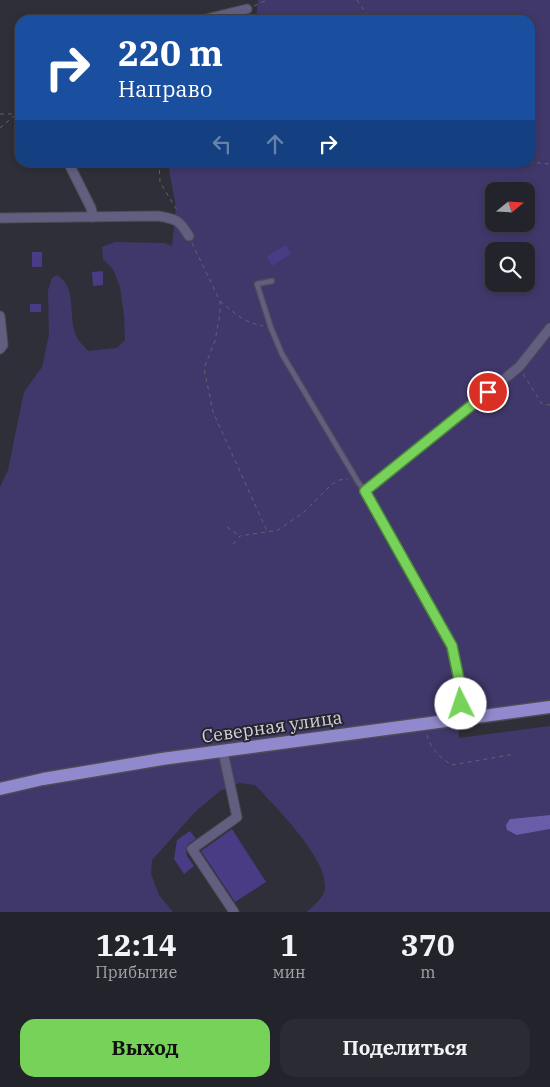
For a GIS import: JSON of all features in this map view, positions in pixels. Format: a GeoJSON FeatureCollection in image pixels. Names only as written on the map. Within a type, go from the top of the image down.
{"type":"FeatureCollection","features":[{"type":"Feature","properties":{"kind":"main road","name":"Северная улица"},"geometry":{"type":"LineString","coordinates":[[0,789],[65,775],[162,759],[550,707]]}},
{"type":"Feature","properties":{"kind":"street"},"geometry":{"type":"LineString","coordinates":[[222,15],[247,9]]}},
{"type":"Feature","properties":{"kind":"street"},"geometry":{"type":"LineString","coordinates":[[70,167],[91,208],[93,217]]}},
{"type":"Feature","properties":{"kind":"street"},"geometry":{"type":"LineString","coordinates":[[0,218],[158,216],[174,218],[189,236]]}},
{"type":"Feature","properties":{"kind":"street"},"geometry":{"type":"LineString","coordinates":[[0,316],[3,345],[0,349]]}},
{"type":"Feature","properties":{"kind":"street"},"geometry":{"type":"LineString","coordinates":[[460,719],[461,689],[452,646],[365,491],[519,367],[550,328]]}},
{"type":"Feature","properties":{"kind":"street"},"geometry":{"type":"LineString","coordinates":[[224,752],[237,817],[192,849],[234,912]]}},
{"type":"Feature","properties":{"kind":"lane"},"geometry":{"type":"LineString","coordinates":[[272,281],[257,284],[271,328],[282,354],[365,491]]}},
{"type":"Feature","properties":{"kind":"path"},"geometry":{"type":"LineString","coordinates":[[247,9],[267,0]]}},
{"type":"Feature","properties":{"kind":"path"},"geometry":{"type":"LineString","coordinates":[[356,0],[367,15]]}},
{"type":"Feature","properties":{"kind":"path"},"geometry":{"type":"LineString","coordinates":[[0,114],[15,115]]}},
{"type":"Feature","properties":{"kind":"path"},"geometry":{"type":"LineString","coordinates":[[0,128],[15,115]]}},
{"type":"Feature","properties":{"kind":"path"},"geometry":{"type":"LineString","coordinates":[[535,163],[550,164]]}},
{"type":"Feature","properties":{"kind":"path"},"geometry":{"type":"LineString","coordinates":[[160,167],[160,182],[178,210],[180,223]]}},
{"type":"Feature","properties":{"kind":"path"},"geometry":{"type":"LineString","coordinates":[[189,236],[220,301],[239,318],[259,326]]}},
{"type":"Feature","properties":{"kind":"path"},"geometry":{"type":"LineString","coordinates":[[220,301],[220,314],[214,341],[204,368],[209,396],[213,412],[267,531]]}},
{"type":"Feature","properties":{"kind":"path"},"geometry":{"type":"LineString","coordinates":[[519,367],[542,404],[550,405]]}},
{"type":"Feature","properties":{"kind":"path"},"geometry":{"type":"LineString","coordinates":[[233,544],[240,536],[278,530],[303,513],[331,485],[339,480],[356,478]]}},
{"type":"Feature","properties":{"kind":"path"},"geometry":{"type":"LineString","coordinates":[[227,527],[240,536]]}},
{"type":"Feature","properties":{"kind":"path"},"geometry":{"type":"LineString","coordinates":[[425,724],[428,739],[434,750],[452,766],[515,754]]}},
{"type":"Feature","properties":{"kind":"shaded area"},"geometry":{"type":"Polygon","coordinates":[[[258,0],[550,0],[550,703],[456,715],[459,738],[550,726],[550,815],[510,819],[517,835],[550,829],[550,912],[307,912],[319,901],[325,891],[323,875],[318,862],[298,833],[255,785],[239,783],[220,791],[195,812],[152,860],[151,874],[159,895],[173,912],[0,912],[0,487],[8,470],[24,392],[42,367],[49,335],[48,291],[52,278],[57,275],[64,281],[70,296],[75,331],[79,340],[88,351],[117,348],[125,340],[120,287],[113,269],[103,259],[102,247],[115,242],[164,243],[172,246],[176,208],[169,167],[535,167],[535,15],[256,15],[258,0]]]}},
{"type":"Feature","properties":{"kind":"shaded area"},"geometry":{"type":"Polygon","coordinates":[[[550,815],[550,829],[517,835],[507,830],[506,825],[510,819],[550,815]]]}},
{"type":"Feature","properties":{"kind":"building"},"geometry":{"type":"Polygon","coordinates":[[[286,245],[291,254],[272,266],[267,256],[286,245]]]}},
{"type":"Feature","properties":{"kind":"building"},"geometry":{"type":"Polygon","coordinates":[[[32,252],[42,252],[42,267],[32,267],[32,252]]]}},
{"type":"Feature","properties":{"kind":"building"},"geometry":{"type":"Polygon","coordinates":[[[103,271],[103,285],[93,286],[92,272],[103,271]]]}},
{"type":"Feature","properties":{"kind":"building"},"geometry":{"type":"Polygon","coordinates":[[[30,304],[41,304],[41,312],[30,312],[30,304]]]}},
{"type":"Feature","properties":{"kind":"building"},"geometry":{"type":"Polygon","coordinates":[[[232,829],[266,882],[235,902],[201,851],[232,829]]]}},
{"type":"Feature","properties":{"kind":"building"},"geometry":{"type":"Polygon","coordinates":[[[190,831],[196,839],[188,844],[186,850],[187,856],[194,866],[184,874],[174,859],[177,840],[190,831]]]}},
{"type":"Feature","properties":{"kind":"route"},"geometry":{"type":"LineString","coordinates":[[461,704],[461,689],[452,646],[365,491],[488,392]]}}]}
